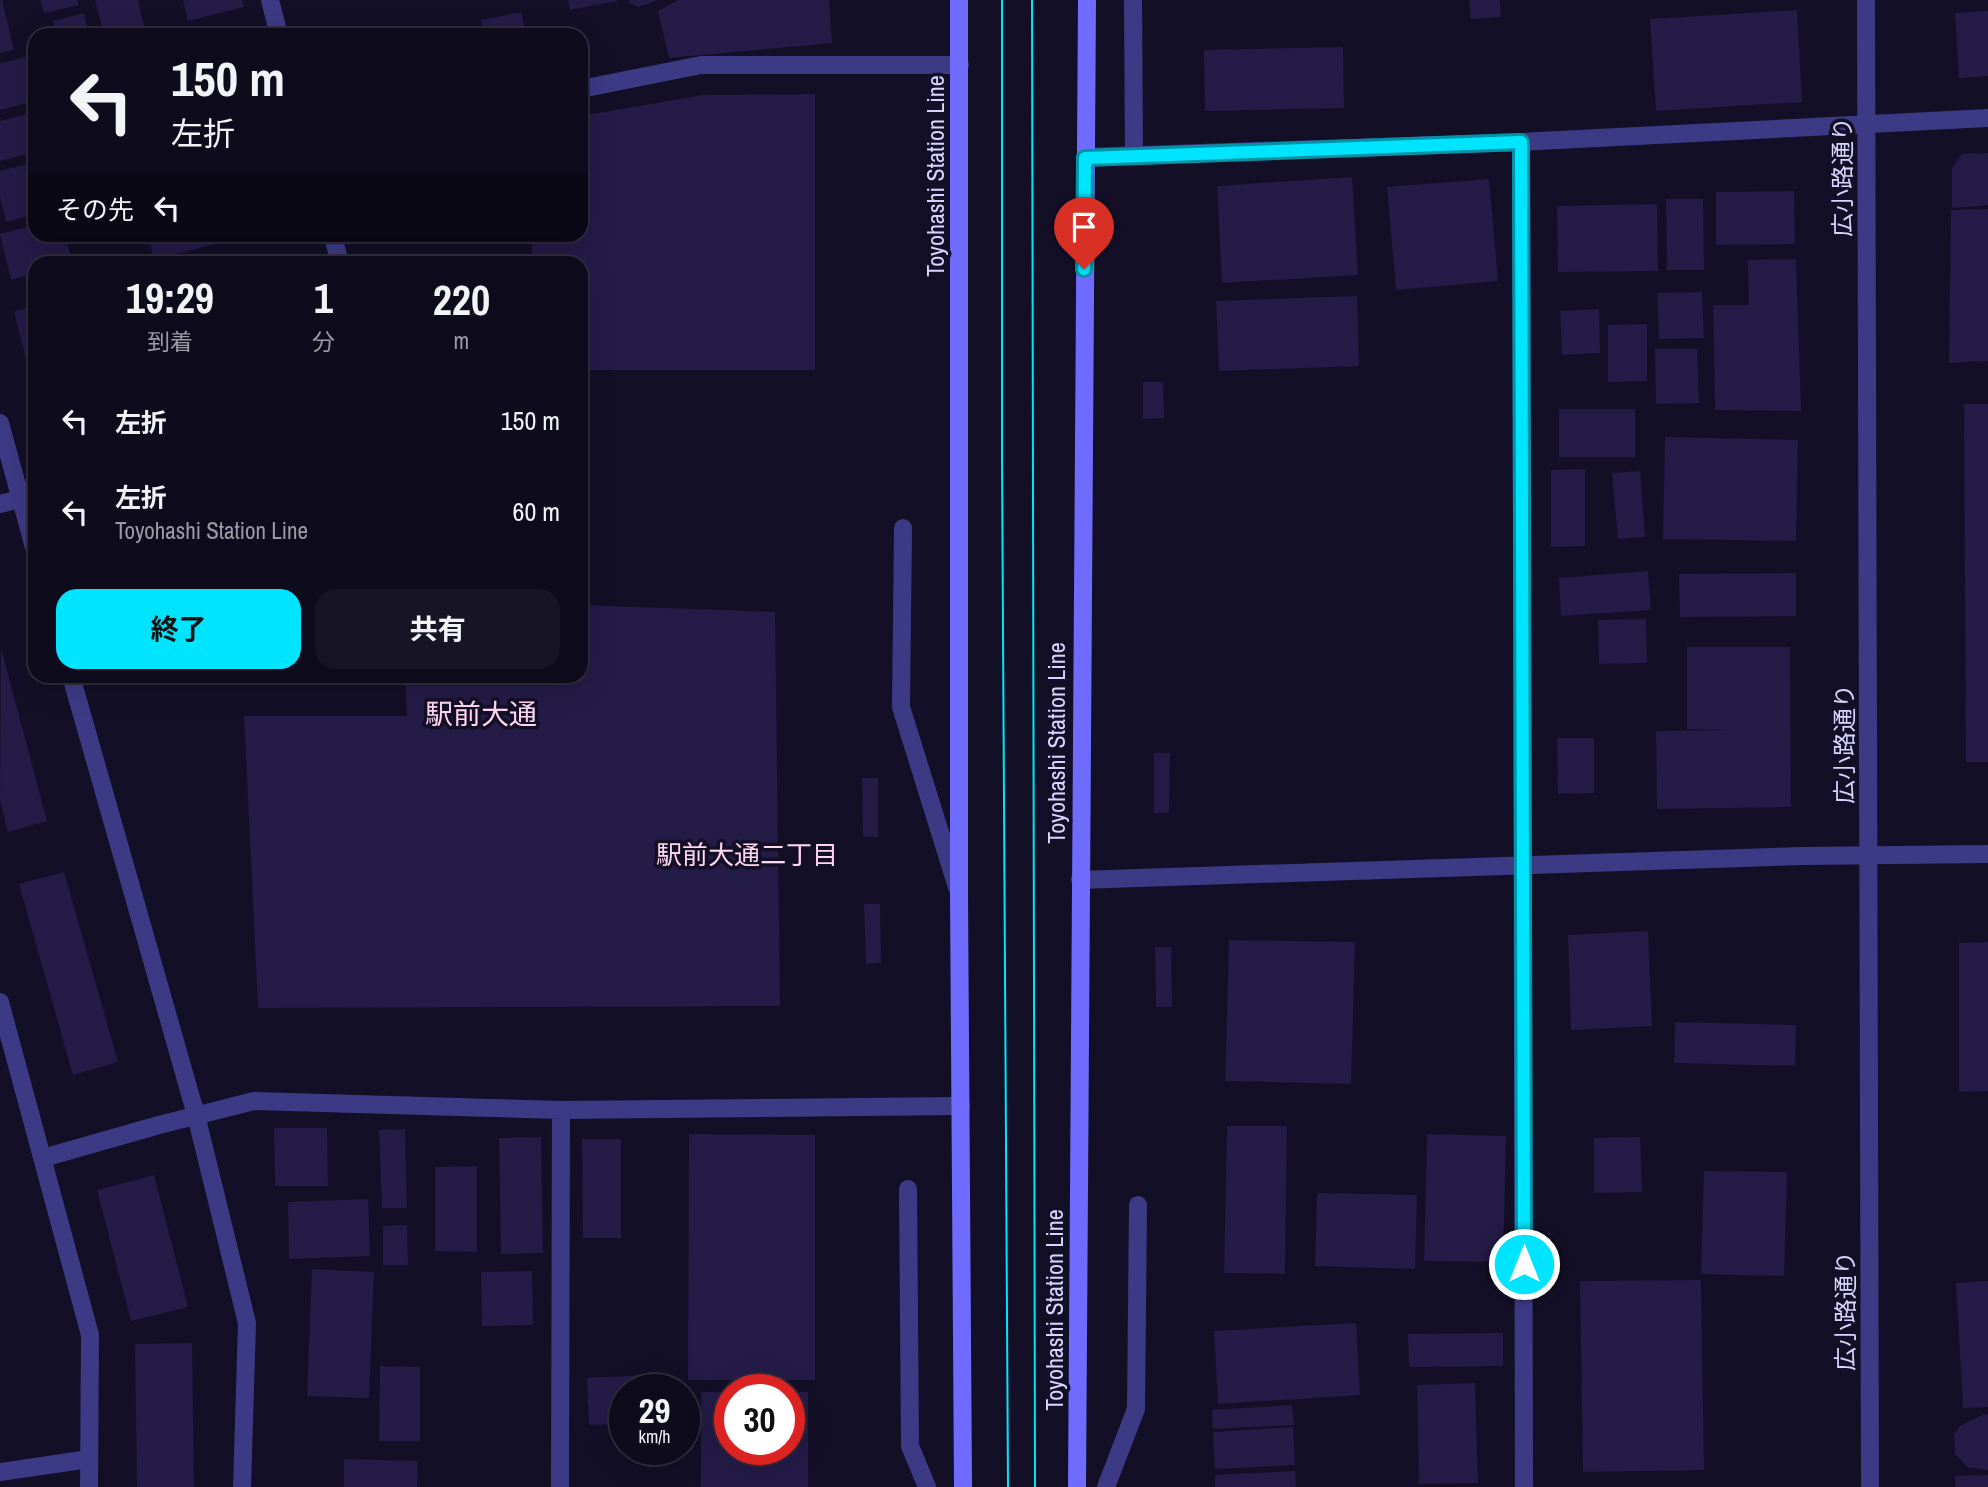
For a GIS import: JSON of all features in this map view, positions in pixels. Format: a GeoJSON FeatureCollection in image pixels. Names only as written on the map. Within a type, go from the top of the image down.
{"type":"FeatureCollection","features":[{"type":"Feature","properties":{"kind":"main road","name":"Toyohashi Station Line"},"geometry":{"type":"LineString","coordinates":[[959,0],[959,894],[963,1487]]}},
{"type":"Feature","properties":{"kind":"main road","name":"Toyohashi Station Line"},"geometry":{"type":"LineString","coordinates":[[1077,1487],[1087,0]]}},
{"type":"Feature","properties":{"kind":"street"},"geometry":{"type":"LineString","coordinates":[[270,0],[277,28]]}},
{"type":"Feature","properties":{"kind":"street"},"geometry":{"type":"LineString","coordinates":[[1133,0],[1134,156]]}},
{"type":"Feature","properties":{"kind":"street","name":"広小路通り"},"geometry":{"type":"LineString","coordinates":[[1866,0],[1870,1487]]}},
{"type":"Feature","properties":{"kind":"street"},"geometry":{"type":"LineString","coordinates":[[588,88],[701,65],[960,65]]}},
{"type":"Feature","properties":{"kind":"street"},"geometry":{"type":"LineString","coordinates":[[1085,158],[1521,142],[1988,118]]}},
{"type":"Feature","properties":{"kind":"street"},"geometry":{"type":"LineString","coordinates":[[1521,142],[1524,1487]]}},
{"type":"Feature","properties":{"kind":"street"},"geometry":{"type":"LineString","coordinates":[[0,423],[28,497],[0,504]]}},
{"type":"Feature","properties":{"kind":"street"},"geometry":{"type":"LineString","coordinates":[[903,528],[901,708],[959,894]]}},
{"type":"Feature","properties":{"kind":"street"},"geometry":{"type":"LineString","coordinates":[[73,683],[196,1115],[247,1323],[243,1487]]}},
{"type":"Feature","properties":{"kind":"street"},"geometry":{"type":"LineString","coordinates":[[1080,880],[1870,855],[1988,854]]}},
{"type":"Feature","properties":{"kind":"street"},"geometry":{"type":"LineString","coordinates":[[0,1002],[90,1335],[89,1487]]}},
{"type":"Feature","properties":{"kind":"street"},"geometry":{"type":"LineString","coordinates":[[43,1158],[254,1101],[561,1110],[961,1106]]}},
{"type":"Feature","properties":{"kind":"street"},"geometry":{"type":"LineString","coordinates":[[561,1110],[561,1487]]}},
{"type":"Feature","properties":{"kind":"street"},"geometry":{"type":"LineString","coordinates":[[908,1189],[910,1446],[927,1487]]}},
{"type":"Feature","properties":{"kind":"street"},"geometry":{"type":"LineString","coordinates":[[1106,1487],[1136,1409],[1138,1205]]}},
{"type":"Feature","properties":{"kind":"street"},"geometry":{"type":"LineString","coordinates":[[0,1472],[89,1459]]}},
{"type":"Feature","properties":{"kind":"building"},"geometry":{"type":"Polygon","coordinates":[[[0,0],[14,50],[0,53],[0,0]]]}},
{"type":"Feature","properties":{"kind":"building"},"geometry":{"type":"Polygon","coordinates":[[[40,0],[77,0],[79,5],[44,13],[40,0]]]}},
{"type":"Feature","properties":{"kind":"building"},"geometry":{"type":"Polygon","coordinates":[[[95,0],[138,0],[144,28],[102,28],[95,0]]]}},
{"type":"Feature","properties":{"kind":"building"},"geometry":{"type":"Polygon","coordinates":[[[183,0],[242,0],[244,7],[188,21],[183,0]]]}},
{"type":"Feature","properties":{"kind":"building"},"geometry":{"type":"Polygon","coordinates":[[[568,0],[617,0],[617,1],[570,10],[568,0]]]}},
{"type":"Feature","properties":{"kind":"building"},"geometry":{"type":"Polygon","coordinates":[[[629,0],[658,0],[639,7],[629,3],[629,0]]]}},
{"type":"Feature","properties":{"kind":"building"},"geometry":{"type":"Polygon","coordinates":[[[678,0],[829,0],[832,43],[669,58],[658,11],[678,0]]]}},
{"type":"Feature","properties":{"kind":"building"},"geometry":{"type":"Polygon","coordinates":[[[1469,0],[1500,0],[1501,17],[1471,19],[1469,0]]]}},
{"type":"Feature","properties":{"kind":"building"},"geometry":{"type":"Polygon","coordinates":[[[1797,10],[1802,102],[1656,111],[1650,19],[1797,10]]]}},
{"type":"Feature","properties":{"kind":"building"},"geometry":{"type":"Polygon","coordinates":[[[1988,11],[1988,76],[1959,78],[1955,13],[1988,11]]]}},
{"type":"Feature","properties":{"kind":"building"},"geometry":{"type":"Polygon","coordinates":[[[521,12],[524,28],[483,28],[481,20],[521,12]]]}},
{"type":"Feature","properties":{"kind":"building"},"geometry":{"type":"Polygon","coordinates":[[[84,13],[87,28],[55,28],[53,21],[84,13]]]}},
{"type":"Feature","properties":{"kind":"building"},"geometry":{"type":"Polygon","coordinates":[[[1343,47],[1344,108],[1205,111],[1204,50],[1343,47]]]}},
{"type":"Feature","properties":{"kind":"building"},"geometry":{"type":"Polygon","coordinates":[[[28,57],[28,103],[0,110],[0,63],[28,57]]]}},
{"type":"Feature","properties":{"kind":"building"},"geometry":{"type":"Polygon","coordinates":[[[815,94],[815,370],[588,370],[588,256],[532,256],[532,242],[588,242],[588,115],[703,95],[815,94]]]}},
{"type":"Feature","properties":{"kind":"building"},"geometry":{"type":"Polygon","coordinates":[[[28,114],[28,154],[0,161],[0,121],[28,114]]]}},
{"type":"Feature","properties":{"kind":"building"},"geometry":{"type":"Polygon","coordinates":[[[1988,153],[1988,205],[1952,208],[1952,168],[1962,154],[1988,153]]]}},
{"type":"Feature","properties":{"kind":"building"},"geometry":{"type":"Polygon","coordinates":[[[28,164],[28,216],[6,222],[0,197],[0,171],[28,164]]]}},
{"type":"Feature","properties":{"kind":"building"},"geometry":{"type":"Polygon","coordinates":[[[1352,177],[1358,275],[1222,283],[1217,186],[1352,177]]]}},
{"type":"Feature","properties":{"kind":"building"},"geometry":{"type":"Polygon","coordinates":[[[1489,179],[1498,281],[1396,290],[1387,187],[1489,179]]]}},
{"type":"Feature","properties":{"kind":"building"},"geometry":{"type":"Polygon","coordinates":[[[1794,191],[1795,244],[1716,245],[1716,192],[1794,191]]]}},
{"type":"Feature","properties":{"kind":"building"},"geometry":{"type":"Polygon","coordinates":[[[1666,199],[1703,199],[1704,270],[1667,270],[1666,199]]]}},
{"type":"Feature","properties":{"kind":"building"},"geometry":{"type":"Polygon","coordinates":[[[1657,204],[1658,271],[1558,272],[1557,206],[1657,204]]]}},
{"type":"Feature","properties":{"kind":"building"},"geometry":{"type":"Polygon","coordinates":[[[1988,209],[1988,361],[1949,363],[1951,210],[1988,209]]]}},
{"type":"Feature","properties":{"kind":"building"},"geometry":{"type":"Polygon","coordinates":[[[28,227],[28,242],[67,242],[70,256],[28,256],[28,275],[11,280],[0,234],[28,227]]]}},
{"type":"Feature","properties":{"kind":"building"},"geometry":{"type":"Polygon","coordinates":[[[150,242],[222,242],[169,256],[153,256],[150,242]]]}},
{"type":"Feature","properties":{"kind":"building"},"geometry":{"type":"Polygon","coordinates":[[[1796,259],[1801,411],[1715,410],[1713,305],[1749,305],[1748,260],[1796,259]]]}},
{"type":"Feature","properties":{"kind":"building"},"geometry":{"type":"Polygon","coordinates":[[[1702,292],[1704,338],[1659,339],[1657,293],[1702,292]]]}},
{"type":"Feature","properties":{"kind":"building"},"geometry":{"type":"Polygon","coordinates":[[[1357,296],[1359,366],[1219,371],[1216,301],[1357,296]]]}},
{"type":"Feature","properties":{"kind":"building"},"geometry":{"type":"Polygon","coordinates":[[[28,308],[28,368],[14,311],[28,308]]]}},
{"type":"Feature","properties":{"kind":"building"},"geometry":{"type":"Polygon","coordinates":[[[1599,309],[1600,353],[1562,355],[1560,311],[1599,309]]]}},
{"type":"Feature","properties":{"kind":"building"},"geometry":{"type":"Polygon","coordinates":[[[1647,324],[1647,381],[1608,382],[1608,325],[1647,324]]]}},
{"type":"Feature","properties":{"kind":"building"},"geometry":{"type":"Polygon","coordinates":[[[1655,349],[1697,349],[1699,403],[1656,404],[1655,349]]]}},
{"type":"Feature","properties":{"kind":"building"},"geometry":{"type":"Polygon","coordinates":[[[1143,382],[1163,382],[1164,418],[1143,419],[1143,382]]]}},
{"type":"Feature","properties":{"kind":"building"},"geometry":{"type":"Polygon","coordinates":[[[1964,404],[1988,404],[1988,762],[1966,762],[1964,404]]]}},
{"type":"Feature","properties":{"kind":"building"},"geometry":{"type":"Polygon","coordinates":[[[1559,409],[1635,409],[1635,457],[1559,457],[1559,409]]]}},
{"type":"Feature","properties":{"kind":"building"},"geometry":{"type":"Polygon","coordinates":[[[1665,437],[1798,440],[1796,541],[1663,539],[1665,437]]]}},
{"type":"Feature","properties":{"kind":"building"},"geometry":{"type":"Polygon","coordinates":[[[1585,469],[1585,546],[1551,547],[1551,470],[1585,469]]]}},
{"type":"Feature","properties":{"kind":"building"},"geometry":{"type":"Polygon","coordinates":[[[1640,471],[1645,537],[1618,539],[1612,473],[1640,471]]]}},
{"type":"Feature","properties":{"kind":"building"},"geometry":{"type":"Polygon","coordinates":[[[1648,571],[1651,610],[1561,616],[1559,578],[1648,571]]]}},
{"type":"Feature","properties":{"kind":"building"},"geometry":{"type":"Polygon","coordinates":[[[1796,573],[1796,616],[1680,617],[1679,574],[1796,573]]]}},
{"type":"Feature","properties":{"kind":"building"},"geometry":{"type":"Polygon","coordinates":[[[588,605],[775,612],[780,1006],[258,1008],[244,716],[407,716],[405,683],[588,683],[588,605]]]}},
{"type":"Feature","properties":{"kind":"building"},"geometry":{"type":"Polygon","coordinates":[[[1646,619],[1647,663],[1599,664],[1598,620],[1646,619]]]}},
{"type":"Feature","properties":{"kind":"building"},"geometry":{"type":"Polygon","coordinates":[[[1687,647],[1790,647],[1791,807],[1657,809],[1656,731],[1727,730],[1687,729],[1687,647]]]}},
{"type":"Feature","properties":{"kind":"building"},"geometry":{"type":"Polygon","coordinates":[[[1,648],[47,821],[8,832],[0,800],[1,648]]]}},
{"type":"Feature","properties":{"kind":"building"},"geometry":{"type":"Polygon","coordinates":[[[1557,738],[1594,738],[1594,793],[1558,794],[1557,738]]]}},
{"type":"Feature","properties":{"kind":"building"},"geometry":{"type":"Polygon","coordinates":[[[1154,753],[1170,753],[1169,813],[1154,813],[1154,753]]]}},
{"type":"Feature","properties":{"kind":"building"},"geometry":{"type":"Polygon","coordinates":[[[862,778],[878,778],[878,837],[863,837],[862,778]]]}},
{"type":"Feature","properties":{"kind":"building"},"geometry":{"type":"Polygon","coordinates":[[[64,872],[118,1062],[73,1075],[19,884],[64,872]]]}},
{"type":"Feature","properties":{"kind":"building"},"geometry":{"type":"Polygon","coordinates":[[[864,904],[880,904],[881,963],[866,964],[864,904]]]}},
{"type":"Feature","properties":{"kind":"building"},"geometry":{"type":"Polygon","coordinates":[[[1648,931],[1652,1026],[1571,1030],[1568,935],[1648,931]]]}},
{"type":"Feature","properties":{"kind":"building"},"geometry":{"type":"Polygon","coordinates":[[[1229,940],[1355,942],[1351,1084],[1225,1081],[1229,940]]]}},
{"type":"Feature","properties":{"kind":"building"},"geometry":{"type":"Polygon","coordinates":[[[1988,942],[1988,1091],[1959,1092],[1959,943],[1988,942]]]}},
{"type":"Feature","properties":{"kind":"building"},"geometry":{"type":"Polygon","coordinates":[[[1155,947],[1171,947],[1172,1007],[1156,1007],[1155,947]]]}},
{"type":"Feature","properties":{"kind":"building"},"geometry":{"type":"Polygon","coordinates":[[[1675,1022],[1796,1025],[1795,1066],[1674,1063],[1675,1022]]]}},
{"type":"Feature","properties":{"kind":"building"},"geometry":{"type":"Polygon","coordinates":[[[1227,1126],[1287,1126],[1285,1274],[1224,1273],[1227,1126]]]}},
{"type":"Feature","properties":{"kind":"building"},"geometry":{"type":"Polygon","coordinates":[[[274,1128],[327,1128],[328,1186],[275,1186],[274,1128]]]}},
{"type":"Feature","properties":{"kind":"building"},"geometry":{"type":"Polygon","coordinates":[[[405,1129],[407,1208],[382,1208],[379,1130],[405,1129]]]}},
{"type":"Feature","properties":{"kind":"building"},"geometry":{"type":"Polygon","coordinates":[[[689,1134],[815,1135],[815,1380],[805,1380],[805,1374],[714,1374],[714,1380],[700,1380],[700,1374],[688,1374],[689,1134]]]}},
{"type":"Feature","properties":{"kind":"building"},"geometry":{"type":"Polygon","coordinates":[[[1427,1134],[1506,1136],[1503,1262],[1424,1261],[1427,1134]]]}},
{"type":"Feature","properties":{"kind":"building"},"geometry":{"type":"Polygon","coordinates":[[[541,1137],[543,1253],[501,1254],[499,1138],[541,1137]]]}},
{"type":"Feature","properties":{"kind":"building"},"geometry":{"type":"Polygon","coordinates":[[[1640,1137],[1642,1192],[1594,1193],[1594,1138],[1640,1137]]]}},
{"type":"Feature","properties":{"kind":"building"},"geometry":{"type":"Polygon","coordinates":[[[582,1139],[621,1139],[621,1238],[583,1238],[582,1139]]]}},
{"type":"Feature","properties":{"kind":"building"},"geometry":{"type":"Polygon","coordinates":[[[477,1166],[477,1252],[435,1251],[435,1167],[477,1166]]]}},
{"type":"Feature","properties":{"kind":"building"},"geometry":{"type":"Polygon","coordinates":[[[1704,1171],[1787,1172],[1784,1276],[1701,1274],[1704,1171]]]}},
{"type":"Feature","properties":{"kind":"building"},"geometry":{"type":"Polygon","coordinates":[[[154,1175],[188,1307],[131,1321],[97,1190],[154,1175]]]}},
{"type":"Feature","properties":{"kind":"building"},"geometry":{"type":"Polygon","coordinates":[[[1317,1193],[1417,1195],[1415,1269],[1315,1266],[1317,1193]]]}},
{"type":"Feature","properties":{"kind":"building"},"geometry":{"type":"Polygon","coordinates":[[[368,1199],[370,1256],[289,1259],[288,1202],[368,1199]]]}},
{"type":"Feature","properties":{"kind":"building"},"geometry":{"type":"Polygon","coordinates":[[[407,1225],[408,1265],[383,1265],[383,1226],[407,1225]]]}},
{"type":"Feature","properties":{"kind":"building"},"geometry":{"type":"Polygon","coordinates":[[[312,1269],[374,1272],[369,1398],[307,1396],[312,1269]]]}},
{"type":"Feature","properties":{"kind":"building"},"geometry":{"type":"Polygon","coordinates":[[[532,1271],[533,1325],[482,1326],[481,1272],[532,1271]]]}},
{"type":"Feature","properties":{"kind":"building"},"geometry":{"type":"Polygon","coordinates":[[[1701,1280],[1704,1470],[1583,1472],[1580,1281],[1701,1280]]]}},
{"type":"Feature","properties":{"kind":"building"},"geometry":{"type":"Polygon","coordinates":[[[1988,1281],[1988,1407],[1963,1408],[1956,1283],[1988,1281]]]}},
{"type":"Feature","properties":{"kind":"building"},"geometry":{"type":"Polygon","coordinates":[[[1356,1323],[1360,1395],[1218,1404],[1214,1331],[1356,1323]]]}},
{"type":"Feature","properties":{"kind":"building"},"geometry":{"type":"Polygon","coordinates":[[[1503,1333],[1503,1366],[1409,1367],[1408,1334],[1503,1333]]]}},
{"type":"Feature","properties":{"kind":"building"},"geometry":{"type":"Polygon","coordinates":[[[192,1343],[194,1487],[137,1487],[135,1344],[192,1343]]]}},
{"type":"Feature","properties":{"kind":"building"},"geometry":{"type":"Polygon","coordinates":[[[380,1366],[420,1367],[420,1441],[379,1441],[380,1366]]]}},
{"type":"Feature","properties":{"kind":"building"},"geometry":{"type":"Polygon","coordinates":[[[609,1377],[609,1424],[589,1425],[587,1378],[609,1377]]]}},
{"type":"Feature","properties":{"kind":"building"},"geometry":{"type":"Polygon","coordinates":[[[1475,1383],[1478,1483],[1419,1484],[1417,1385],[1475,1383]]]}},
{"type":"Feature","properties":{"kind":"building"},"geometry":{"type":"Polygon","coordinates":[[[701,1392],[714,1392],[714,1465],[805,1465],[805,1392],[808,1392],[808,1487],[701,1487],[701,1392]]]}},
{"type":"Feature","properties":{"kind":"building"},"geometry":{"type":"Polygon","coordinates":[[[1292,1405],[1294,1425],[1213,1429],[1212,1410],[1292,1405]]]}},
{"type":"Feature","properties":{"kind":"building"},"geometry":{"type":"Polygon","coordinates":[[[1988,1414],[1988,1470],[1967,1467],[1955,1454],[1954,1435],[1961,1425],[1988,1414]]]}},
{"type":"Feature","properties":{"kind":"building"},"geometry":{"type":"Polygon","coordinates":[[[1293,1427],[1295,1465],[1215,1469],[1213,1432],[1293,1427]]]}},
{"type":"Feature","properties":{"kind":"building"},"geometry":{"type":"Polygon","coordinates":[[[344,1459],[418,1461],[417,1487],[344,1487],[344,1459]]]}},
{"type":"Feature","properties":{"kind":"building"},"geometry":{"type":"Polygon","coordinates":[[[1295,1471],[1296,1487],[1215,1487],[1215,1475],[1295,1471]]]}},
{"type":"Feature","properties":{"kind":"building"},"geometry":{"type":"Polygon","coordinates":[[[1988,1475],[1988,1487],[1955,1487],[1955,1476],[1988,1475]]]}},
{"type":"Feature","properties":{"kind":"tram line"},"geometry":{"type":"LineString","coordinates":[[1002,0],[1008,1487]]}},
{"type":"Feature","properties":{"kind":"tram line"},"geometry":{"type":"LineString","coordinates":[[1032,0],[1035,1487]]}},
{"type":"Feature","properties":{"kind":"district","name":"駅前大通"},"geometry":{"type":"Point","coordinates":[481,714]}},
{"type":"Feature","properties":{"kind":"district","name":"駅前大通二丁目"},"geometry":{"type":"Point","coordinates":[747,854]}},
{"type":"Feature","properties":{"kind":"route"},"geometry":{"type":"LineString","coordinates":[[1084,269],[1085,158],[1521,142],[1524,1264]]}}]}
